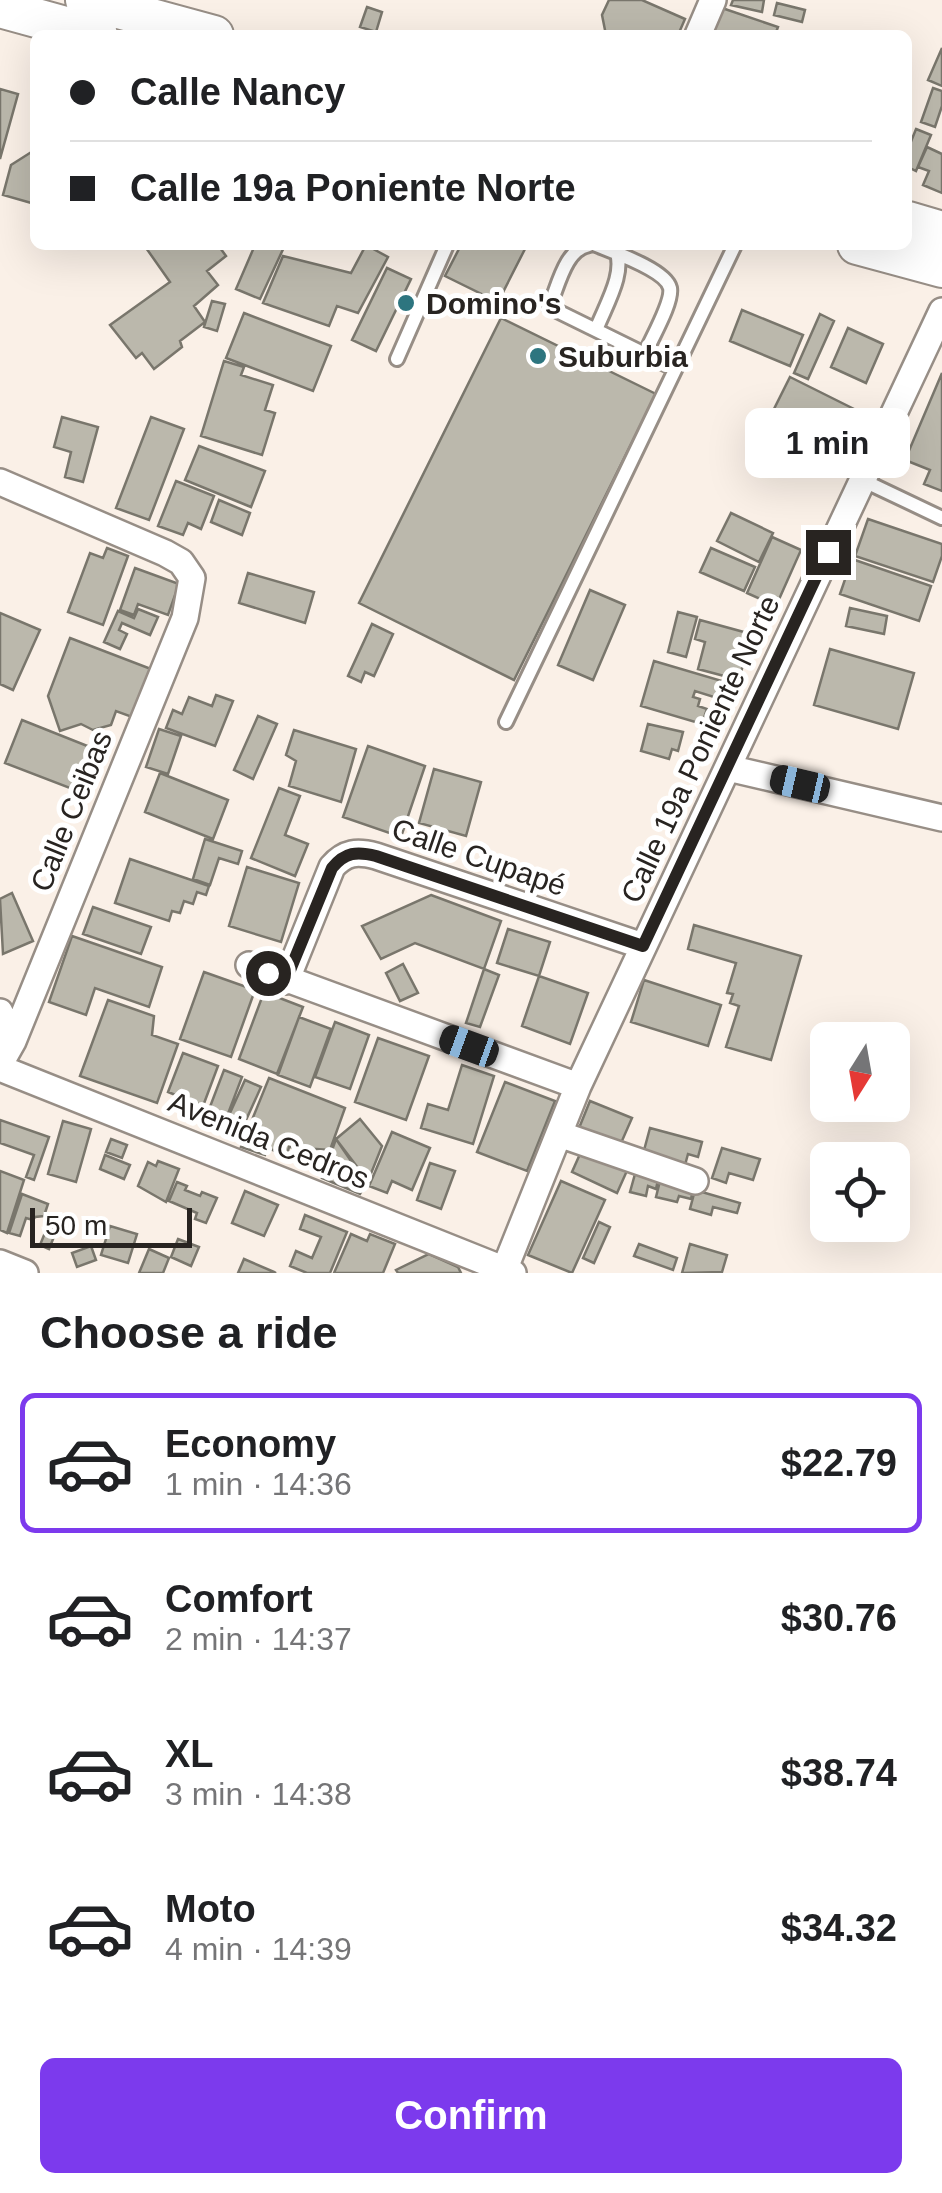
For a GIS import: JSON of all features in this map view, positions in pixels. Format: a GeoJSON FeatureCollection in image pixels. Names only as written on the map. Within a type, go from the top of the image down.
{"type":"FeatureCollection","features":[{"type":"Feature","properties":{"kind":"main road"},"geometry":{"type":"LineString","coordinates":[[85,0],[176,12],[206,30]]}},
{"type":"Feature","properties":{"kind":"main road"},"geometry":{"type":"LineString","coordinates":[[0,8],[80,30]]}},
{"type":"Feature","properties":{"kind":"main road"},"geometry":{"type":"LineString","coordinates":[[912,223],[942,231]]}},
{"type":"Feature","properties":{"kind":"main road"},"geometry":{"type":"LineString","coordinates":[[875,250],[942,268]]}},
{"type":"Feature","properties":{"kind":"street"},"geometry":{"type":"LineString","coordinates":[[700,30],[712,0]]}},
{"type":"Feature","properties":{"kind":"street","name":"Calle 19a Poniente Norte"},"geometry":{"type":"LineString","coordinates":[[507,1272],[578,1086],[942,312]]}},
{"type":"Feature","properties":{"kind":"street","name":"Calle Ceibas"},"geometry":{"type":"LineString","coordinates":[[0,482],[166,552],[182,562],[192,578],[185,618],[4,1058]]}},
{"type":"Feature","properties":{"kind":"street"},"geometry":{"type":"LineString","coordinates":[[728,768],[942,818]]}},
{"type":"Feature","properties":{"kind":"street","name":"Calle Cupapé"},"geometry":{"type":"LineString","coordinates":[[286,980],[332,868],[352,852],[376,856],[643,946]]}},
{"type":"Feature","properties":{"kind":"street"},"geometry":{"type":"LineString","coordinates":[[249,965],[578,1086]]}},
{"type":"Feature","properties":{"kind":"street"},"geometry":{"type":"LineString","coordinates":[[0,1012],[4,1058]]}},
{"type":"Feature","properties":{"kind":"street","name":"Avenida Cedros"},"geometry":{"type":"LineString","coordinates":[[4,1058],[507,1272]]}},
{"type":"Feature","properties":{"kind":"street"},"geometry":{"type":"LineString","coordinates":[[558,1134],[696,1182]]}},
{"type":"Feature","properties":{"kind":"street"},"geometry":{"type":"LineString","coordinates":[[0,1264],[24,1273]]}},
{"type":"Feature","properties":{"kind":"lane"},"geometry":{"type":"LineString","coordinates":[[397,359],[445,250]]}},
{"type":"Feature","properties":{"kind":"lane"},"geometry":{"type":"LineString","coordinates":[[576,250],[549,307],[675,369]]}},
{"type":"Feature","properties":{"kind":"lane"},"geometry":{"type":"LineString","coordinates":[[596,330],[617,276],[616,250]]}},
{"type":"Feature","properties":{"kind":"lane"},"geometry":{"type":"LineString","coordinates":[[618,250],[662,275],[670,286],[669,300],[645,354]]}},
{"type":"Feature","properties":{"kind":"lane"},"geometry":{"type":"LineString","coordinates":[[506,722],[733,250]]}},
{"type":"Feature","properties":{"kind":"lane"},"geometry":{"type":"LineString","coordinates":[[862,480],[942,518]]}},
{"type":"Feature","properties":{"kind":"building"},"geometry":{"type":"Polygon","coordinates":[[[609,0],[642,0],[685,19],[680,30],[605,30],[602,15],[609,0]]]}},
{"type":"Feature","properties":{"kind":"building"},"geometry":{"type":"Polygon","coordinates":[[[733,0],[764,0],[762,12],[731,5],[733,0]]]}},
{"type":"Feature","properties":{"kind":"building"},"geometry":{"type":"Polygon","coordinates":[[[777,3],[805,10],[802,22],[774,15],[777,3]]]}},
{"type":"Feature","properties":{"kind":"building"},"geometry":{"type":"Polygon","coordinates":[[[367,7],[382,12],[377,30],[360,27],[367,7]]]}},
{"type":"Feature","properties":{"kind":"building"},"geometry":{"type":"Polygon","coordinates":[[[722,8],[778,27],[777,30],[714,30],[722,8]]]}},
{"type":"Feature","properties":{"kind":"building"},"geometry":{"type":"Polygon","coordinates":[[[942,48],[942,86],[928,80],[942,48]]]}},
{"type":"Feature","properties":{"kind":"building"},"geometry":{"type":"Polygon","coordinates":[[[933,88],[942,91],[935,127],[921,122],[933,88]]]}},
{"type":"Feature","properties":{"kind":"building"},"geometry":{"type":"Polygon","coordinates":[[[0,89],[18,94],[0,159],[0,89]]]}},
{"type":"Feature","properties":{"kind":"building"},"geometry":{"type":"Polygon","coordinates":[[[916,129],[931,135],[916,171],[912,169],[916,129]]]}},
{"type":"Feature","properties":{"kind":"building"},"geometry":{"type":"Polygon","coordinates":[[[927,147],[942,154],[942,193],[923,185],[929,171],[918,167],[927,147]]]}},
{"type":"Feature","properties":{"kind":"building"},"geometry":{"type":"Polygon","coordinates":[[[30,153],[30,203],[3,195],[11,165],[30,153]]]}},
{"type":"Feature","properties":{"kind":"building"},"geometry":{"type":"Polygon","coordinates":[[[148,250],[222,250],[226,256],[207,271],[218,285],[194,306],[205,322],[154,369],[142,353],[136,358],[110,325],[170,282],[148,250]]]}},
{"type":"Feature","properties":{"kind":"building"},"geometry":{"type":"Polygon","coordinates":[[[253,250],[283,250],[260,299],[236,289],[253,250]]]}},
{"type":"Feature","properties":{"kind":"building"},"geometry":{"type":"Polygon","coordinates":[[[363,250],[375,250],[388,257],[358,313],[337,306],[329,326],[263,303],[283,256],[351,273],[363,250]]]}},
{"type":"Feature","properties":{"kind":"building"},"geometry":{"type":"Polygon","coordinates":[[[458,250],[524,250],[498,302],[445,276],[458,250]]]}},
{"type":"Feature","properties":{"kind":"building"},"geometry":{"type":"Polygon","coordinates":[[[387,268],[411,279],[376,351],[352,340],[387,268]]]}},
{"type":"Feature","properties":{"kind":"building"},"geometry":{"type":"Polygon","coordinates":[[[212,301],[225,304],[217,331],[204,327],[212,301]]]}},
{"type":"Feature","properties":{"kind":"building"},"geometry":{"type":"Polygon","coordinates":[[[742,310],[803,335],[790,366],[730,341],[742,310]]]}},
{"type":"Feature","properties":{"kind":"building"},"geometry":{"type":"Polygon","coordinates":[[[244,313],[331,346],[313,391],[226,358],[244,313]]]}},
{"type":"Feature","properties":{"kind":"building"},"geometry":{"type":"Polygon","coordinates":[[[820,314],[834,321],[808,379],[794,373],[820,314]]]}},
{"type":"Feature","properties":{"kind":"building"},"geometry":{"type":"Polygon","coordinates":[[[501,318],[656,394],[514,680],[359,603],[501,318]]]}},
{"type":"Feature","properties":{"kind":"building"},"geometry":{"type":"Polygon","coordinates":[[[848,328],[883,344],[866,383],[831,367],[848,328]]]}},
{"type":"Feature","properties":{"kind":"building"},"geometry":{"type":"Polygon","coordinates":[[[224,361],[244,367],[241,375],[273,385],[265,410],[275,413],[262,455],[201,436],[224,361]]]}},
{"type":"Feature","properties":{"kind":"building"},"geometry":{"type":"Polygon","coordinates":[[[942,373],[942,491],[924,484],[930,470],[905,460],[942,373]]]}},
{"type":"Feature","properties":{"kind":"building"},"geometry":{"type":"Polygon","coordinates":[[[790,377],[856,410],[832,457],[766,425],[790,377]]]}},
{"type":"Feature","properties":{"kind":"building"},"geometry":{"type":"Polygon","coordinates":[[[62,417],[98,427],[83,482],[65,477],[71,452],[54,447],[62,417]]]}},
{"type":"Feature","properties":{"kind":"building"},"geometry":{"type":"Polygon","coordinates":[[[151,417],[184,429],[149,520],[116,508],[151,417]]]}},
{"type":"Feature","properties":{"kind":"building"},"geometry":{"type":"Polygon","coordinates":[[[199,446],[265,471],[251,507],[185,480],[199,446]]]}},
{"type":"Feature","properties":{"kind":"building"},"geometry":{"type":"Polygon","coordinates":[[[176,481],[214,496],[201,529],[188,523],[183,535],[158,526],[176,481]]]}},
{"type":"Feature","properties":{"kind":"building"},"geometry":{"type":"Polygon","coordinates":[[[219,500],[250,513],[242,535],[211,522],[219,500]]]}},
{"type":"Feature","properties":{"kind":"building"},"geometry":{"type":"Polygon","coordinates":[[[731,513],[773,533],[759,562],[717,541],[731,513]]]}},
{"type":"Feature","properties":{"kind":"building"},"geometry":{"type":"Polygon","coordinates":[[[868,519],[942,544],[933,582],[855,556],[868,519]]]}},
{"type":"Feature","properties":{"kind":"building"},"geometry":{"type":"Polygon","coordinates":[[[772,537],[801,550],[776,606],[747,593],[772,537]]]}},
{"type":"Feature","properties":{"kind":"building"},"geometry":{"type":"Polygon","coordinates":[[[107,548],[128,556],[103,625],[68,612],[90,553],[103,558],[107,548]]]}},
{"type":"Feature","properties":{"kind":"building"},"geometry":{"type":"Polygon","coordinates":[[[711,548],[755,567],[744,591],[700,572],[711,548]]]}},
{"type":"Feature","properties":{"kind":"building"},"geometry":{"type":"Polygon","coordinates":[[[852,559],[931,586],[919,621],[840,594],[852,559]]]}},
{"type":"Feature","properties":{"kind":"building"},"geometry":{"type":"Polygon","coordinates":[[[135,568],[179,584],[168,615],[138,604],[134,615],[120,610],[135,568]]]}},
{"type":"Feature","properties":{"kind":"building"},"geometry":{"type":"Polygon","coordinates":[[[248,573],[314,592],[305,623],[239,603],[248,573]]]}},
{"type":"Feature","properties":{"kind":"building"},"geometry":{"type":"Polygon","coordinates":[[[590,590],[625,605],[593,680],[558,665],[590,590]]]}},
{"type":"Feature","properties":{"kind":"building"},"geometry":{"type":"Polygon","coordinates":[[[850,608],[887,616],[884,634],[846,626],[850,608]]]}},
{"type":"Feature","properties":{"kind":"building"},"geometry":{"type":"Polygon","coordinates":[[[138,609],[158,617],[150,635],[122,623],[119,630],[127,634],[120,649],[104,642],[118,611],[134,618],[138,609]]]}},
{"type":"Feature","properties":{"kind":"building"},"geometry":{"type":"Polygon","coordinates":[[[678,612],[697,617],[686,657],[668,652],[678,612]]]}},
{"type":"Feature","properties":{"kind":"building"},"geometry":{"type":"Polygon","coordinates":[[[0,613],[40,630],[13,690],[0,684],[0,613]]]}},
{"type":"Feature","properties":{"kind":"building"},"geometry":{"type":"Polygon","coordinates":[[[700,620],[751,634],[739,680],[698,669],[705,642],[695,639],[700,620]]]}},
{"type":"Feature","properties":{"kind":"building"},"geometry":{"type":"Polygon","coordinates":[[[372,624],[393,634],[374,676],[365,672],[361,682],[348,676],[372,624]]]}},
{"type":"Feature","properties":{"kind":"building"},"geometry":{"type":"Polygon","coordinates":[[[70,638],[151,669],[132,717],[116,711],[111,725],[93,730],[81,724],[60,731],[48,696],[70,638]]]}},
{"type":"Feature","properties":{"kind":"building"},"geometry":{"type":"Polygon","coordinates":[[[830,649],[914,673],[898,729],[814,705],[830,649]]]}},
{"type":"Feature","properties":{"kind":"building"},"geometry":{"type":"Polygon","coordinates":[[[654,661],[722,681],[717,698],[695,691],[693,697],[700,699],[698,706],[707,709],[702,724],[641,706],[654,661]]]}},
{"type":"Feature","properties":{"kind":"building"},"geometry":{"type":"Polygon","coordinates":[[[216,695],[233,701],[215,746],[166,728],[173,710],[182,714],[189,697],[212,706],[216,695]]]}},
{"type":"Feature","properties":{"kind":"building"},"geometry":{"type":"Polygon","coordinates":[[[258,716],[277,724],[253,779],[234,770],[258,716]]]}},
{"type":"Feature","properties":{"kind":"building"},"geometry":{"type":"Polygon","coordinates":[[[22,720],[105,753],[88,795],[5,763],[22,720]]]}},
{"type":"Feature","properties":{"kind":"building"},"geometry":{"type":"Polygon","coordinates":[[[648,724],[683,732],[678,751],[672,749],[669,759],[641,751],[648,724]]]}},
{"type":"Feature","properties":{"kind":"building"},"geometry":{"type":"Polygon","coordinates":[[[159,729],[181,736],[168,774],[146,767],[159,729]]]}},
{"type":"Feature","properties":{"kind":"building"},"geometry":{"type":"Polygon","coordinates":[[[294,730],[356,749],[341,802],[289,786],[296,761],[286,755],[294,730]]]}},
{"type":"Feature","properties":{"kind":"building"},"geometry":{"type":"Polygon","coordinates":[[[368,746],[425,766],[401,837],[343,817],[368,746]]]}},
{"type":"Feature","properties":{"kind":"building"},"geometry":{"type":"Polygon","coordinates":[[[434,769],[481,782],[466,836],[419,823],[434,769]]]}},
{"type":"Feature","properties":{"kind":"building"},"geometry":{"type":"Polygon","coordinates":[[[160,773],[228,800],[213,839],[145,812],[160,773]]]}},
{"type":"Feature","properties":{"kind":"building"},"geometry":{"type":"Polygon","coordinates":[[[279,788],[300,796],[285,835],[308,844],[295,876],[251,858],[279,788]]]}},
{"type":"Feature","properties":{"kind":"building"},"geometry":{"type":"Polygon","coordinates":[[[205,839],[242,851],[238,864],[219,858],[210,885],[193,879],[205,839]]]}},
{"type":"Feature","properties":{"kind":"building"},"geometry":{"type":"Polygon","coordinates":[[[130,859],[209,886],[206,895],[197,892],[193,904],[184,901],[180,913],[172,911],[169,921],[115,903],[130,859]]]}},
{"type":"Feature","properties":{"kind":"building"},"geometry":{"type":"Polygon","coordinates":[[[247,867],[299,883],[281,942],[229,926],[247,867]]]}},
{"type":"Feature","properties":{"kind":"building"},"geometry":{"type":"Polygon","coordinates":[[[12,893],[33,941],[3,954],[0,899],[12,893]]]}},
{"type":"Feature","properties":{"kind":"building"},"geometry":{"type":"Polygon","coordinates":[[[431,895],[501,921],[484,969],[415,943],[381,959],[362,926],[431,895]]]}},
{"type":"Feature","properties":{"kind":"building"},"geometry":{"type":"Polygon","coordinates":[[[93,907],[151,927],[141,954],[83,934],[93,907]]]}},
{"type":"Feature","properties":{"kind":"building"},"geometry":{"type":"Polygon","coordinates":[[[694,925],[801,956],[771,1060],[726,1047],[739,1006],[730,1003],[733,994],[727,993],[736,963],[688,949],[694,925]]]}},
{"type":"Feature","properties":{"kind":"building"},"geometry":{"type":"Polygon","coordinates":[[[508,929],[550,942],[539,976],[497,963],[508,929]]]}},
{"type":"Feature","properties":{"kind":"building"},"geometry":{"type":"Polygon","coordinates":[[[72,936],[162,967],[149,1007],[95,988],[86,1015],[49,1002],[72,936]]]}},
{"type":"Feature","properties":{"kind":"building"},"geometry":{"type":"Polygon","coordinates":[[[403,964],[418,993],[400,1001],[386,973],[403,964]]]}},
{"type":"Feature","properties":{"kind":"building"},"geometry":{"type":"Polygon","coordinates":[[[484,969],[499,975],[480,1027],[466,1023],[484,969]]]}},
{"type":"Feature","properties":{"kind":"building"},"geometry":{"type":"Polygon","coordinates":[[[204,972],[255,990],[231,1057],[180,1039],[204,972]]]}},
{"type":"Feature","properties":{"kind":"building"},"geometry":{"type":"Polygon","coordinates":[[[539,976],[588,993],[570,1044],[522,1026],[539,976]]]}},
{"type":"Feature","properties":{"kind":"building"},"geometry":{"type":"Polygon","coordinates":[[[644,980],[721,1005],[708,1046],[631,1022],[644,980]]]}},
{"type":"Feature","properties":{"kind":"building"},"geometry":{"type":"Polygon","coordinates":[[[264,992],[303,1007],[277,1074],[239,1059],[264,992]]]}},
{"type":"Feature","properties":{"kind":"building"},"geometry":{"type":"Polygon","coordinates":[[[108,1000],[154,1016],[152,1035],[178,1044],[157,1103],[80,1076],[108,1000]]]}},
{"type":"Feature","properties":{"kind":"building"},"geometry":{"type":"Polygon","coordinates":[[[299,1017],[331,1029],[310,1087],[278,1075],[299,1017]]]}},
{"type":"Feature","properties":{"kind":"building"},"geometry":{"type":"Polygon","coordinates":[[[335,1022],[369,1035],[350,1089],[315,1077],[335,1022]]]}},
{"type":"Feature","properties":{"kind":"building"},"geometry":{"type":"Polygon","coordinates":[[[378,1038],[429,1056],[406,1120],[355,1102],[378,1038]]]}},
{"type":"Feature","properties":{"kind":"building"},"geometry":{"type":"Polygon","coordinates":[[[183,1053],[218,1066],[203,1106],[168,1092],[183,1053]]]}},
{"type":"Feature","properties":{"kind":"building"},"geometry":{"type":"Polygon","coordinates":[[[462,1065],[494,1076],[473,1144],[421,1128],[428,1104],[448,1110],[462,1065]]]}},
{"type":"Feature","properties":{"kind":"building"},"geometry":{"type":"Polygon","coordinates":[[[224,1070],[242,1077],[226,1119],[208,1112],[224,1070]]]}},
{"type":"Feature","properties":{"kind":"building"},"geometry":{"type":"Polygon","coordinates":[[[269,1078],[345,1108],[330,1150],[289,1147],[287,1155],[267,1148],[265,1155],[241,1147],[269,1078]]]}},
{"type":"Feature","properties":{"kind":"building"},"geometry":{"type":"Polygon","coordinates":[[[245,1080],[261,1087],[241,1131],[225,1124],[245,1080]]]}},
{"type":"Feature","properties":{"kind":"building"},"geometry":{"type":"Polygon","coordinates":[[[505,1082],[555,1101],[527,1171],[477,1152],[505,1082]]]}},
{"type":"Feature","properties":{"kind":"building"},"geometry":{"type":"Polygon","coordinates":[[[590,1101],[632,1118],[618,1150],[577,1133],[590,1101]]]}},
{"type":"Feature","properties":{"kind":"building"},"geometry":{"type":"Polygon","coordinates":[[[360,1119],[382,1146],[368,1181],[336,1139],[360,1119]]]}},
{"type":"Feature","properties":{"kind":"building"},"geometry":{"type":"Polygon","coordinates":[[[0,1120],[49,1137],[34,1180],[26,1177],[34,1155],[0,1143],[0,1120]]]}},
{"type":"Feature","properties":{"kind":"building"},"geometry":{"type":"Polygon","coordinates":[[[63,1121],[91,1129],[76,1182],[48,1174],[63,1121]]]}},
{"type":"Feature","properties":{"kind":"building"},"geometry":{"type":"Polygon","coordinates":[[[650,1128],[702,1142],[698,1157],[688,1154],[685,1165],[643,1154],[650,1128]]]}},
{"type":"Feature","properties":{"kind":"building"},"geometry":{"type":"Polygon","coordinates":[[[392,1132],[430,1148],[412,1190],[392,1181],[387,1193],[369,1186],[392,1132]]]}},
{"type":"Feature","properties":{"kind":"building"},"geometry":{"type":"Polygon","coordinates":[[[111,1139],[127,1145],[122,1158],[106,1152],[111,1139]]]}},
{"type":"Feature","properties":{"kind":"building"},"geometry":{"type":"Polygon","coordinates":[[[336,1139],[366,1183],[360,1194],[322,1178],[336,1139]]]}},
{"type":"Feature","properties":{"kind":"building"},"geometry":{"type":"Polygon","coordinates":[[[584,1145],[630,1164],[617,1193],[572,1172],[584,1145]]]}},
{"type":"Feature","properties":{"kind":"building"},"geometry":{"type":"Polygon","coordinates":[[[722,1148],[760,1159],[753,1180],[729,1173],[726,1183],[712,1178],[722,1148]]]}},
{"type":"Feature","properties":{"kind":"building"},"geometry":{"type":"Polygon","coordinates":[[[105,1155],[130,1165],[124,1179],[100,1169],[105,1155]]]}},
{"type":"Feature","properties":{"kind":"building"},"geometry":{"type":"Polygon","coordinates":[[[158,1161],[179,1169],[166,1202],[138,1186],[148,1162],[156,1166],[158,1161]]]}},
{"type":"Feature","properties":{"kind":"building"},"geometry":{"type":"Polygon","coordinates":[[[430,1163],[455,1171],[441,1209],[417,1200],[430,1163]]]}},
{"type":"Feature","properties":{"kind":"building"},"geometry":{"type":"Polygon","coordinates":[[[0,1171],[24,1180],[7,1233],[0,1230],[0,1171]]]}},
{"type":"Feature","properties":{"kind":"building"},"geometry":{"type":"Polygon","coordinates":[[[635,1174],[658,1180],[656,1189],[648,1186],[646,1196],[630,1192],[635,1174]]]}},
{"type":"Feature","properties":{"kind":"building"},"geometry":{"type":"Polygon","coordinates":[[[561,1181],[605,1200],[572,1273],[528,1255],[561,1181]]]}},
{"type":"Feature","properties":{"kind":"building"},"geometry":{"type":"Polygon","coordinates":[[[660,1181],[693,1190],[691,1199],[679,1196],[677,1202],[656,1197],[660,1181]]]}},
{"type":"Feature","properties":{"kind":"building"},"geometry":{"type":"Polygon","coordinates":[[[177,1182],[200,1196],[202,1192],[217,1198],[206,1223],[195,1219],[197,1213],[169,1201],[177,1182]]]}},
{"type":"Feature","properties":{"kind":"building"},"geometry":{"type":"Polygon","coordinates":[[[695,1190],[740,1203],[737,1213],[713,1207],[711,1215],[690,1209],[695,1190]]]}},
{"type":"Feature","properties":{"kind":"building"},"geometry":{"type":"Polygon","coordinates":[[[245,1191],[278,1205],[264,1236],[232,1223],[245,1191]]]}},
{"type":"Feature","properties":{"kind":"building"},"geometry":{"type":"Polygon","coordinates":[[[22,1194],[48,1204],[44,1216],[26,1218],[20,1236],[9,1233],[22,1194]]]}},
{"type":"Feature","properties":{"kind":"building"},"geometry":{"type":"Polygon","coordinates":[[[305,1215],[347,1232],[330,1273],[307,1273],[290,1266],[296,1251],[312,1258],[321,1237],[300,1229],[305,1215]]]}},
{"type":"Feature","properties":{"kind":"building"},"geometry":{"type":"Polygon","coordinates":[[[51,1218],[60,1222],[49,1249],[40,1245],[51,1218]]]}},
{"type":"Feature","properties":{"kind":"building"},"geometry":{"type":"Polygon","coordinates":[[[599,1222],[610,1227],[594,1263],[583,1258],[599,1222]]]}},
{"type":"Feature","properties":{"kind":"building"},"geometry":{"type":"Polygon","coordinates":[[[110,1226],[137,1234],[128,1263],[101,1255],[110,1226]]]}},
{"type":"Feature","properties":{"kind":"building"},"geometry":{"type":"Polygon","coordinates":[[[351,1234],[367,1241],[370,1234],[395,1244],[383,1273],[334,1273],[351,1234]]]}},
{"type":"Feature","properties":{"kind":"building"},"geometry":{"type":"Polygon","coordinates":[[[178,1239],[199,1247],[191,1266],[171,1257],[178,1239]]]}},
{"type":"Feature","properties":{"kind":"building"},"geometry":{"type":"Polygon","coordinates":[[[639,1244],[677,1258],[673,1270],[634,1256],[639,1244]]]}},
{"type":"Feature","properties":{"kind":"building"},"geometry":{"type":"Polygon","coordinates":[[[690,1244],[727,1255],[722,1272],[682,1273],[690,1244]]]}},
{"type":"Feature","properties":{"kind":"building"},"geometry":{"type":"Polygon","coordinates":[[[91,1246],[96,1260],[77,1267],[72,1253],[91,1246]]]}},
{"type":"Feature","properties":{"kind":"building"},"geometry":{"type":"Polygon","coordinates":[[[149,1249],[169,1258],[163,1273],[139,1273],[149,1249]]]}},
{"type":"Feature","properties":{"kind":"building"},"geometry":{"type":"Polygon","coordinates":[[[429,1254],[458,1267],[461,1273],[396,1270],[429,1254]]]}},
{"type":"Feature","properties":{"kind":"building"},"geometry":{"type":"Polygon","coordinates":[[[244,1259],[274,1272],[276,1273],[238,1273],[244,1259]]]}},
{"type":"Feature","properties":{"kind":"place","name":"Domino's"},"geometry":{"type":"Point","coordinates":[406,303]}},
{"type":"Feature","properties":{"kind":"place","name":"Suburbia"},"geometry":{"type":"Point","coordinates":[538,356]}},
{"type":"Feature","properties":{"kind":"route"},"geometry":{"type":"LineString","coordinates":[[268,973],[286,980],[332,868],[352,852],[376,856],[643,946],[828,552]]}}]}
